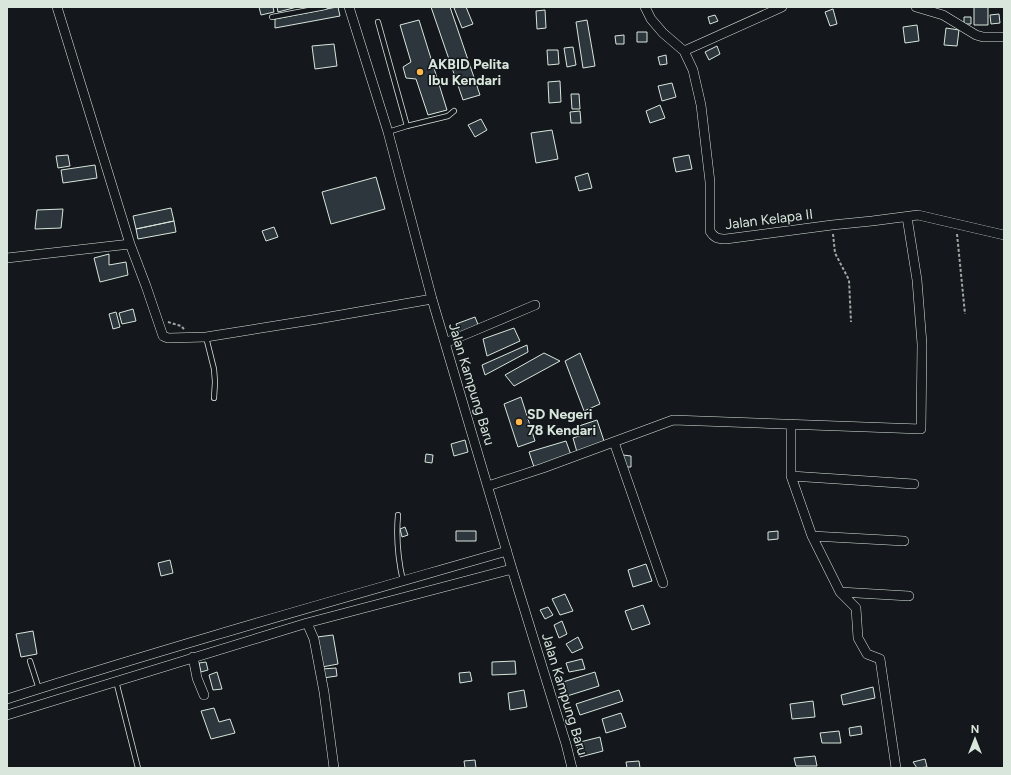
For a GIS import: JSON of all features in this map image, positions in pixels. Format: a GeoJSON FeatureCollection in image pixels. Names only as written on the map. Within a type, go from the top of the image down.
{"type":"FeatureCollection","features":[{"type":"Feature","properties":{"kind":"street"},"geometry":{"type":"LineString","coordinates":[[57,7],[130,244],[163,336],[168,338],[206,336],[318,319],[432,299]]}},
{"type":"Feature","properties":{"kind":"street","name":"Jalan Kampung Baru"},"geometry":{"type":"LineString","coordinates":[[349,7],[388,132],[432,299],[572,768]]}},
{"type":"Feature","properties":{"kind":"street","name":"Jalan Kelapa II"},"geometry":{"type":"LineString","coordinates":[[645,7],[651,19],[663,33],[684,51],[694,70],[710,182],[709,226],[713,236],[717,239],[726,240],[832,225],[926,216],[956,225],[1004,235]]}},
{"type":"Feature","properties":{"kind":"street"},"geometry":{"type":"LineString","coordinates":[[684,51],[782,7]]}},
{"type":"Feature","properties":{"kind":"street"},"geometry":{"type":"LineString","coordinates":[[916,7],[943,15],[983,37],[1004,37]]}},
{"type":"Feature","properties":{"kind":"street"},"geometry":{"type":"LineString","coordinates":[[488,486],[543,468],[673,420],[921,429],[922,344],[917,280],[907,217]]}},
{"type":"Feature","properties":{"kind":"street"},"geometry":{"type":"LineString","coordinates":[[7,258],[130,244]]}},
{"type":"Feature","properties":{"kind":"street"},"geometry":{"type":"LineString","coordinates":[[445,343],[536,305]]}},
{"type":"Feature","properties":{"kind":"street"},"geometry":{"type":"LineString","coordinates":[[791,424],[791,476],[812,536],[840,592],[856,608],[858,638],[867,654],[880,659],[896,768]]}},
{"type":"Feature","properties":{"kind":"street"},"geometry":{"type":"LineString","coordinates":[[614,442],[663,583]]}},
{"type":"Feature","properties":{"kind":"street"},"geometry":{"type":"LineString","coordinates":[[791,476],[914,484]]}},
{"type":"Feature","properties":{"kind":"street"},"geometry":{"type":"LineString","coordinates":[[812,536],[904,541]]}},
{"type":"Feature","properties":{"kind":"street"},"geometry":{"type":"LineString","coordinates":[[7,699],[107,667],[507,551]]}},
{"type":"Feature","properties":{"kind":"street"},"geometry":{"type":"LineString","coordinates":[[7,715],[307,623],[512,569]]}},
{"type":"Feature","properties":{"kind":"street"},"geometry":{"type":"LineString","coordinates":[[840,592],[909,596]]}},
{"type":"Feature","properties":{"kind":"street"},"geometry":{"type":"LineString","coordinates":[[307,623],[314,639],[324,692],[334,768]]}},
{"type":"Feature","properties":{"kind":"street"},"geometry":{"type":"LineString","coordinates":[[193,657],[197,678],[204,695]]}},
{"type":"Feature","properties":{"kind":"lane"},"geometry":{"type":"LineString","coordinates":[[272,17],[325,7]]}},
{"type":"Feature","properties":{"kind":"lane"},"geometry":{"type":"LineString","coordinates":[[378,22],[407,126]]}},
{"type":"Feature","properties":{"kind":"lane"},"geometry":{"type":"LineString","coordinates":[[388,132],[448,116],[454,111]]}},
{"type":"Feature","properties":{"kind":"lane"},"geometry":{"type":"LineString","coordinates":[[206,336],[214,369],[214,398]]}},
{"type":"Feature","properties":{"kind":"lane"},"geometry":{"type":"LineString","coordinates":[[398,515],[398,558],[403,581]]}},
{"type":"Feature","properties":{"kind":"lane"},"geometry":{"type":"LineString","coordinates":[[30,661],[39,689]]}},
{"type":"Feature","properties":{"kind":"lane"},"geometry":{"type":"LineString","coordinates":[[116,681],[138,768]]}},
{"type":"Feature","properties":{"kind":"path"},"geometry":{"type":"LineString","coordinates":[[832,225],[835,253],[849,280],[851,322]]}},
{"type":"Feature","properties":{"kind":"path"},"geometry":{"type":"LineString","coordinates":[[956,225],[965,314]]}},
{"type":"Feature","properties":{"kind":"path"},"geometry":{"type":"LineString","coordinates":[[156,317],[181,326],[193,337]]}},
{"type":"Feature","properties":{"kind":"building"},"geometry":{"type":"Polygon","coordinates":[[[259,7],[273,7],[274,12],[261,15],[259,7]]]}},
{"type":"Feature","properties":{"kind":"building"},"geometry":{"type":"Polygon","coordinates":[[[277,7],[297,7],[278,12],[277,7]]]}},
{"type":"Feature","properties":{"kind":"building"},"geometry":{"type":"Polygon","coordinates":[[[338,7],[340,16],[275,28],[275,19],[338,7]]]}},
{"type":"Feature","properties":{"kind":"building"},"geometry":{"type":"Polygon","coordinates":[[[431,7],[450,7],[480,95],[463,100],[431,7]]]}},
{"type":"Feature","properties":{"kind":"building"},"geometry":{"type":"Polygon","coordinates":[[[466,7],[473,24],[462,28],[454,8],[466,7]]]}},
{"type":"Feature","properties":{"kind":"building"},"geometry":{"type":"Polygon","coordinates":[[[974,7],[988,7],[988,25],[974,25],[974,7]]]}},
{"type":"Feature","properties":{"kind":"building"},"geometry":{"type":"Polygon","coordinates":[[[833,9],[837,24],[830,26],[825,12],[833,9]]]}},
{"type":"Feature","properties":{"kind":"building"},"geometry":{"type":"Polygon","coordinates":[[[545,10],[546,28],[537,29],[536,11],[545,10]]]}},
{"type":"Feature","properties":{"kind":"building"},"geometry":{"type":"Polygon","coordinates":[[[999,14],[1000,23],[991,24],[990,15],[999,14]]]}},
{"type":"Feature","properties":{"kind":"building"},"geometry":{"type":"Polygon","coordinates":[[[715,15],[718,21],[710,24],[708,17],[715,15]]]}},
{"type":"Feature","properties":{"kind":"building"},"geometry":{"type":"Polygon","coordinates":[[[964,17],[971,17],[971,24],[964,24],[964,17]]]}},
{"type":"Feature","properties":{"kind":"building","name":"AKBID Pelita Ibu Kendari"},"geometry":{"type":"Polygon","coordinates":[[[419,20],[447,110],[428,115],[416,79],[406,78],[403,67],[411,62],[400,25],[419,20]]]}},
{"type":"Feature","properties":{"kind":"building"},"geometry":{"type":"Polygon","coordinates":[[[587,20],[595,66],[583,68],[576,22],[587,20]]]}},
{"type":"Feature","properties":{"kind":"building"},"geometry":{"type":"Polygon","coordinates":[[[917,25],[919,41],[905,43],[903,27],[917,25]]]}},
{"type":"Feature","properties":{"kind":"building"},"geometry":{"type":"Polygon","coordinates":[[[946,28],[959,30],[957,46],[944,45],[946,28]]]}},
{"type":"Feature","properties":{"kind":"building"},"geometry":{"type":"Polygon","coordinates":[[[637,32],[647,32],[647,42],[637,42],[637,32]]]}},
{"type":"Feature","properties":{"kind":"building"},"geometry":{"type":"Polygon","coordinates":[[[624,35],[624,44],[616,44],[615,36],[624,35]]]}},
{"type":"Feature","properties":{"kind":"building"},"geometry":{"type":"Polygon","coordinates":[[[334,44],[337,66],[315,69],[312,46],[334,44]]]}},
{"type":"Feature","properties":{"kind":"building"},"geometry":{"type":"Polygon","coordinates":[[[717,46],[720,54],[709,60],[705,52],[717,46]]]}},
{"type":"Feature","properties":{"kind":"building"},"geometry":{"type":"Polygon","coordinates":[[[573,47],[576,65],[567,67],[564,48],[573,47]]]}},
{"type":"Feature","properties":{"kind":"building"},"geometry":{"type":"Polygon","coordinates":[[[547,50],[558,50],[559,64],[548,65],[547,50]]]}},
{"type":"Feature","properties":{"kind":"building"},"geometry":{"type":"Polygon","coordinates":[[[666,55],[667,64],[660,65],[658,57],[666,55]]]}},
{"type":"Feature","properties":{"kind":"building"},"geometry":{"type":"Polygon","coordinates":[[[560,81],[561,102],[549,103],[548,82],[560,81]]]}},
{"type":"Feature","properties":{"kind":"building"},"geometry":{"type":"Polygon","coordinates":[[[672,83],[676,97],[662,101],[658,86],[672,83]]]}},
{"type":"Feature","properties":{"kind":"building"},"geometry":{"type":"Polygon","coordinates":[[[571,94],[579,94],[580,109],[572,109],[571,94]]]}},
{"type":"Feature","properties":{"kind":"building"},"geometry":{"type":"Polygon","coordinates":[[[660,105],[665,118],[650,123],[646,111],[660,105]]]}},
{"type":"Feature","properties":{"kind":"building"},"geometry":{"type":"Polygon","coordinates":[[[580,111],[581,123],[571,123],[570,112],[580,111]]]}},
{"type":"Feature","properties":{"kind":"building"},"geometry":{"type":"Polygon","coordinates":[[[481,119],[487,130],[475,137],[468,125],[481,119]]]}},
{"type":"Feature","properties":{"kind":"building"},"geometry":{"type":"Polygon","coordinates":[[[552,130],[558,159],[536,163],[531,133],[552,130]]]}},
{"type":"Feature","properties":{"kind":"building"},"geometry":{"type":"Polygon","coordinates":[[[68,155],[70,166],[58,168],[56,156],[68,155]]]}},
{"type":"Feature","properties":{"kind":"building"},"geometry":{"type":"Polygon","coordinates":[[[689,155],[692,169],[676,172],[673,158],[689,155]]]}},
{"type":"Feature","properties":{"kind":"building"},"geometry":{"type":"Polygon","coordinates":[[[95,165],[97,178],[63,183],[61,170],[95,165]]]}},
{"type":"Feature","properties":{"kind":"building"},"geometry":{"type":"Polygon","coordinates":[[[588,173],[592,188],[579,191],[575,177],[588,173]]]}},
{"type":"Feature","properties":{"kind":"building"},"geometry":{"type":"Polygon","coordinates":[[[376,177],[385,209],[331,224],[322,192],[376,177]]]}},
{"type":"Feature","properties":{"kind":"building"},"geometry":{"type":"Polygon","coordinates":[[[171,208],[174,221],[136,229],[133,216],[171,208]]]}},
{"type":"Feature","properties":{"kind":"building"},"geometry":{"type":"Polygon","coordinates":[[[63,209],[61,228],[35,229],[37,210],[63,209]]]}},
{"type":"Feature","properties":{"kind":"building"},"geometry":{"type":"Polygon","coordinates":[[[174,221],[176,232],[138,239],[136,229],[174,221]]]}},
{"type":"Feature","properties":{"kind":"building"},"geometry":{"type":"Polygon","coordinates":[[[274,227],[278,237],[266,241],[262,231],[274,227]]]}},
{"type":"Feature","properties":{"kind":"building"},"geometry":{"type":"Polygon","coordinates":[[[109,254],[109,265],[126,262],[128,275],[100,282],[94,258],[109,254]]]}},
{"type":"Feature","properties":{"kind":"building"},"geometry":{"type":"Polygon","coordinates":[[[133,309],[136,321],[122,324],[119,313],[133,309]]]}},
{"type":"Feature","properties":{"kind":"building"},"geometry":{"type":"Polygon","coordinates":[[[116,312],[120,327],[113,329],[109,314],[116,312]]]}},
{"type":"Feature","properties":{"kind":"building"},"geometry":{"type":"Polygon","coordinates":[[[475,317],[479,327],[460,334],[456,324],[475,317]]]}},
{"type":"Feature","properties":{"kind":"building"},"geometry":{"type":"Polygon","coordinates":[[[514,328],[520,341],[487,356],[483,339],[514,328]]]}},
{"type":"Feature","properties":{"kind":"building"},"geometry":{"type":"Polygon","coordinates":[[[527,345],[528,352],[485,375],[482,365],[527,345]]]}},
{"type":"Feature","properties":{"kind":"building"},"geometry":{"type":"Polygon","coordinates":[[[544,353],[560,361],[514,386],[505,375],[544,353]]]}},
{"type":"Feature","properties":{"kind":"building"},"geometry":{"type":"Polygon","coordinates":[[[580,353],[600,404],[584,411],[565,361],[580,353]]]}},
{"type":"Feature","properties":{"kind":"building","name":"SD Negeri 78 Kendari"},"geometry":{"type":"Polygon","coordinates":[[[521,397],[535,441],[518,447],[504,404],[521,397]]]}},
{"type":"Feature","properties":{"kind":"building"},"geometry":{"type":"Polygon","coordinates":[[[597,420],[605,444],[577,452],[573,438],[582,435],[579,426],[597,420]]]}},
{"type":"Feature","properties":{"kind":"building"},"geometry":{"type":"Polygon","coordinates":[[[465,440],[468,452],[454,456],[451,444],[465,440]]]}},
{"type":"Feature","properties":{"kind":"building"},"geometry":{"type":"Polygon","coordinates":[[[566,441],[571,455],[534,467],[529,452],[566,441]]]}},
{"type":"Feature","properties":{"kind":"building"},"geometry":{"type":"Polygon","coordinates":[[[426,454],[433,455],[432,463],[425,462],[426,454]]]}},
{"type":"Feature","properties":{"kind":"building"},"geometry":{"type":"Polygon","coordinates":[[[623,455],[631,456],[631,467],[622,467],[623,455]]]}},
{"type":"Feature","properties":{"kind":"building"},"geometry":{"type":"Polygon","coordinates":[[[405,527],[408,535],[402,537],[400,529],[405,527]]]}},
{"type":"Feature","properties":{"kind":"building"},"geometry":{"type":"Polygon","coordinates":[[[456,531],[476,531],[476,541],[456,541],[456,531]]]}},
{"type":"Feature","properties":{"kind":"building"},"geometry":{"type":"Polygon","coordinates":[[[778,531],[778,539],[768,540],[768,532],[778,531]]]}},
{"type":"Feature","properties":{"kind":"building"},"geometry":{"type":"Polygon","coordinates":[[[170,560],[173,573],[161,576],[158,563],[170,560]]]}},
{"type":"Feature","properties":{"kind":"building"},"geometry":{"type":"Polygon","coordinates":[[[646,564],[652,581],[633,587],[628,570],[646,564]]]}},
{"type":"Feature","properties":{"kind":"building"},"geometry":{"type":"Polygon","coordinates":[[[565,594],[573,611],[560,615],[552,599],[565,594]]]}},
{"type":"Feature","properties":{"kind":"building"},"geometry":{"type":"Polygon","coordinates":[[[643,605],[650,624],[632,630],[625,611],[643,605]]]}},
{"type":"Feature","properties":{"kind":"building"},"geometry":{"type":"Polygon","coordinates":[[[548,607],[553,615],[545,619],[540,610],[548,607]]]}},
{"type":"Feature","properties":{"kind":"building"},"geometry":{"type":"Polygon","coordinates":[[[562,621],[567,634],[559,638],[554,625],[562,621]]]}},
{"type":"Feature","properties":{"kind":"building"},"geometry":{"type":"Polygon","coordinates":[[[33,631],[37,654],[21,657],[16,634],[33,631]]]}},
{"type":"Feature","properties":{"kind":"building"},"geometry":{"type":"Polygon","coordinates":[[[333,635],[338,664],[322,667],[317,637],[333,635]]]}},
{"type":"Feature","properties":{"kind":"building"},"geometry":{"type":"Polygon","coordinates":[[[578,637],[583,648],[572,653],[566,644],[578,637]]]}},
{"type":"Feature","properties":{"kind":"building"},"geometry":{"type":"Polygon","coordinates":[[[582,659],[585,669],[569,672],[566,663],[582,659]]]}},
{"type":"Feature","properties":{"kind":"building"},"geometry":{"type":"Polygon","coordinates":[[[515,661],[516,674],[492,675],[492,662],[515,661]]]}},
{"type":"Feature","properties":{"kind":"building"},"geometry":{"type":"Polygon","coordinates":[[[206,662],[208,670],[201,672],[199,663],[206,662]]]}},
{"type":"Feature","properties":{"kind":"building"},"geometry":{"type":"Polygon","coordinates":[[[336,668],[337,676],[323,678],[322,669],[336,668]]]}},
{"type":"Feature","properties":{"kind":"building"},"geometry":{"type":"Polygon","coordinates":[[[217,672],[222,689],[213,690],[209,675],[217,672]]]}},
{"type":"Feature","properties":{"kind":"building"},"geometry":{"type":"Polygon","coordinates":[[[470,672],[472,681],[460,683],[459,673],[470,672]]]}},
{"type":"Feature","properties":{"kind":"building"},"geometry":{"type":"Polygon","coordinates":[[[595,672],[599,686],[567,696],[563,682],[595,672]]]}},
{"type":"Feature","properties":{"kind":"building"},"geometry":{"type":"Polygon","coordinates":[[[873,687],[875,698],[843,705],[841,695],[873,687]]]}},
{"type":"Feature","properties":{"kind":"building"},"geometry":{"type":"Polygon","coordinates":[[[524,690],[527,707],[510,710],[508,693],[524,690]]]}},
{"type":"Feature","properties":{"kind":"building"},"geometry":{"type":"Polygon","coordinates":[[[619,690],[623,701],[580,715],[576,704],[619,690]]]}},
{"type":"Feature","properties":{"kind":"building"},"geometry":{"type":"Polygon","coordinates":[[[813,701],[815,717],[792,719],[790,704],[813,701]]]}},
{"type":"Feature","properties":{"kind":"building"},"geometry":{"type":"Polygon","coordinates":[[[214,708],[219,722],[230,719],[235,733],[211,739],[201,711],[214,708]]]}},
{"type":"Feature","properties":{"kind":"building"},"geometry":{"type":"Polygon","coordinates":[[[621,713],[626,727],[606,733],[602,719],[621,713]]]}},
{"type":"Feature","properties":{"kind":"building"},"geometry":{"type":"Polygon","coordinates":[[[861,726],[862,734],[850,736],[849,728],[861,726]]]}},
{"type":"Feature","properties":{"kind":"building"},"geometry":{"type":"Polygon","coordinates":[[[839,731],[841,743],[822,743],[820,733],[839,731]]]}},
{"type":"Feature","properties":{"kind":"building"},"geometry":{"type":"Polygon","coordinates":[[[600,737],[603,751],[580,757],[576,743],[600,737]]]}},
{"type":"Feature","properties":{"kind":"building"},"geometry":{"type":"Polygon","coordinates":[[[815,756],[817,766],[796,766],[794,758],[815,756]]]}},
{"type":"Feature","properties":{"kind":"building"},"geometry":{"type":"Polygon","coordinates":[[[925,759],[927,767],[917,768],[913,762],[925,759]]]}},
{"type":"Feature","properties":{"kind":"building"},"geometry":{"type":"Polygon","coordinates":[[[475,760],[476,768],[465,768],[464,761],[475,760]]]}},
{"type":"Feature","properties":{"kind":"building"},"geometry":{"type":"Polygon","coordinates":[[[639,761],[640,768],[627,768],[626,762],[639,761]]]}},
{"type":"Feature","properties":{"kind":"place","name":"AKBID Pelita Ibu Kendari"},"geometry":{"type":"Point","coordinates":[420,72]}},
{"type":"Feature","properties":{"kind":"place","name":"SD Negeri 78 Kendari"},"geometry":{"type":"Point","coordinates":[519,422]}}]}
